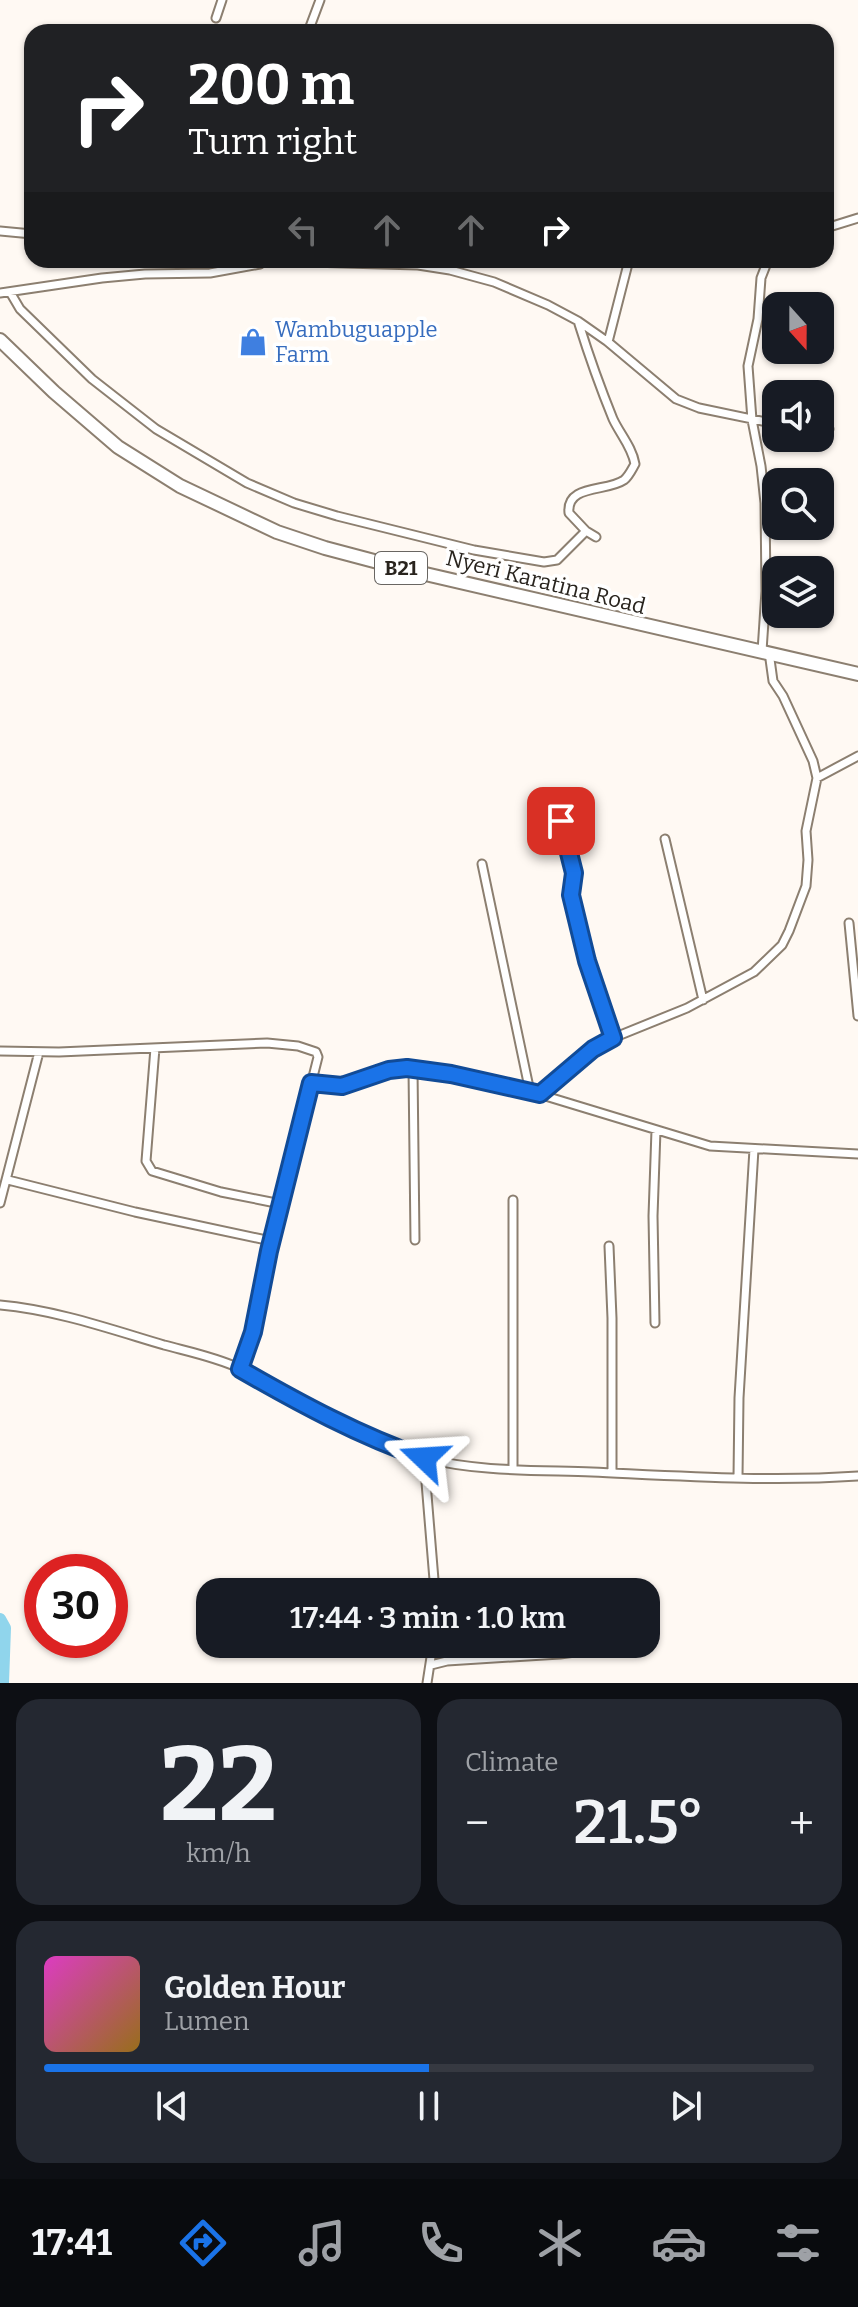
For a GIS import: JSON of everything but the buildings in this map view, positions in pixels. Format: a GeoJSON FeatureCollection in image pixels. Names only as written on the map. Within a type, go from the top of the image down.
{"type":"FeatureCollection","features":[{"type":"Feature","properties":{"kind":"highway","name":"Nyeri Karatina Road"},"geometry":{"type":"LineString","coordinates":[[0,340],[118,447],[180,486],[277,532],[408,570],[488,586],[648,627],[858,674]]}},
{"type":"Feature","properties":{"kind":"street"},"geometry":{"type":"LineString","coordinates":[[216,18],[222,0]]}},
{"type":"Feature","properties":{"kind":"street"},"geometry":{"type":"LineString","coordinates":[[311,24],[320,0]]}},
{"type":"Feature","properties":{"kind":"street"},"geometry":{"type":"LineString","coordinates":[[834,226],[858,218]]}},
{"type":"Feature","properties":{"kind":"street"},"geometry":{"type":"LineString","coordinates":[[0,231],[24,233]]}},
{"type":"Feature","properties":{"kind":"street"},"geometry":{"type":"LineString","coordinates":[[0,293],[145,274],[210,273],[239,268]]}},
{"type":"Feature","properties":{"kind":"street"},"geometry":{"type":"LineString","coordinates":[[437,268],[498,283],[578,321],[676,399],[699,408],[762,422]]}},
{"type":"Feature","properties":{"kind":"street"},"geometry":{"type":"LineString","coordinates":[[608,342],[627,268]]}},
{"type":"Feature","properties":{"kind":"street"},"geometry":{"type":"LineString","coordinates":[[540,1094],[593,1049],[703,1000],[754,972],[782,945],[806,886],[806,831],[817,778],[813,761],[773,681],[766,651],[766,540],[761,466],[752,420],[748,366],[765,268]]}},
{"type":"Feature","properties":{"kind":"street"},"geometry":{"type":"LineString","coordinates":[[10,292],[20,309],[92,379],[156,429],[247,483],[294,503],[474,550],[551,563],[586,531]]}},
{"type":"Feature","properties":{"kind":"street"},"geometry":{"type":"LineString","coordinates":[[578,321],[602,393],[633,454],[635,464],[623,481],[579,493],[572,499],[569,513],[596,537]]}},
{"type":"Feature","properties":{"kind":"street"},"geometry":{"type":"LineString","coordinates":[[817,778],[858,756]]}},
{"type":"Feature","properties":{"kind":"street"},"geometry":{"type":"LineString","coordinates":[[556,800],[574,873],[571,895],[587,961],[613,1038]]}},
{"type":"Feature","properties":{"kind":"street"},"geometry":{"type":"LineString","coordinates":[[665,839],[703,1000]]}},
{"type":"Feature","properties":{"kind":"street"},"geometry":{"type":"LineString","coordinates":[[482,864],[530,1092]]}},
{"type":"Feature","properties":{"kind":"street"},"geometry":{"type":"LineString","coordinates":[[849,923],[858,1016]]}},
{"type":"Feature","properties":{"kind":"street"},"geometry":{"type":"LineString","coordinates":[[0,1051],[267,1043],[311,1049],[318,1057],[271,1241],[253,1332],[240,1369]]}},
{"type":"Feature","properties":{"kind":"street"},"geometry":{"type":"LineString","coordinates":[[155,1048],[146,1161],[152,1171],[221,1192],[281,1204]]}},
{"type":"Feature","properties":{"kind":"street"},"geometry":{"type":"LineString","coordinates":[[0,1203],[39,1052]]}},
{"type":"Feature","properties":{"kind":"street"},"geometry":{"type":"LineString","coordinates":[[311,1083],[342,1086],[398,1068],[413,1069],[451,1074],[540,1094],[710,1146],[858,1154]]}},
{"type":"Feature","properties":{"kind":"street"},"geometry":{"type":"LineString","coordinates":[[413,1069],[415,1240]]}},
{"type":"Feature","properties":{"kind":"street"},"geometry":{"type":"LineString","coordinates":[[655,1323],[653,1216],[656,1130]]}},
{"type":"Feature","properties":{"kind":"street"},"geometry":{"type":"LineString","coordinates":[[738,1477],[739,1398],[754,1149]]}},
{"type":"Feature","properties":{"kind":"street"},"geometry":{"type":"LineString","coordinates":[[8,1180],[135,1212],[271,1241]]}},
{"type":"Feature","properties":{"kind":"street"},"geometry":{"type":"LineString","coordinates":[[513,1200],[513,1469]]}},
{"type":"Feature","properties":{"kind":"street"},"geometry":{"type":"LineString","coordinates":[[609,1246],[612,1473]]}},
{"type":"Feature","properties":{"kind":"street"},"geometry":{"type":"LineString","coordinates":[[0,1305],[95,1323],[201,1353],[240,1369],[377,1441],[424,1458],[513,1469],[821,1479],[858,1476]]}},
{"type":"Feature","properties":{"kind":"street"},"geometry":{"type":"LineString","coordinates":[[424,1458],[434,1578]]}},
{"type":"Feature","properties":{"kind":"street"},"geometry":{"type":"LineString","coordinates":[[427,1683],[432,1658]]}},
{"type":"Feature","properties":{"kind":"street"},"geometry":{"type":"LineString","coordinates":[[431,1665],[495,1658]]}},
{"type":"Feature","properties":{"kind":"waterway"},"geometry":{"type":"LineString","coordinates":[[0,1619],[5,1628],[3,1683]]}},
{"type":"Feature","properties":{"kind":"place","name":"Wambuguapple Farm"},"geometry":{"type":"Point","coordinates":[253,342]}},
{"type":"Feature","properties":{"kind":"route"},"geometry":{"type":"LineString","coordinates":[[424,1458],[377,1441],[240,1369],[253,1332],[269,1251],[311,1083],[342,1086],[389,1070],[407,1068],[451,1074],[540,1094],[593,1049],[613,1038],[587,961],[571,895],[574,873],[561,821]]}}]}
